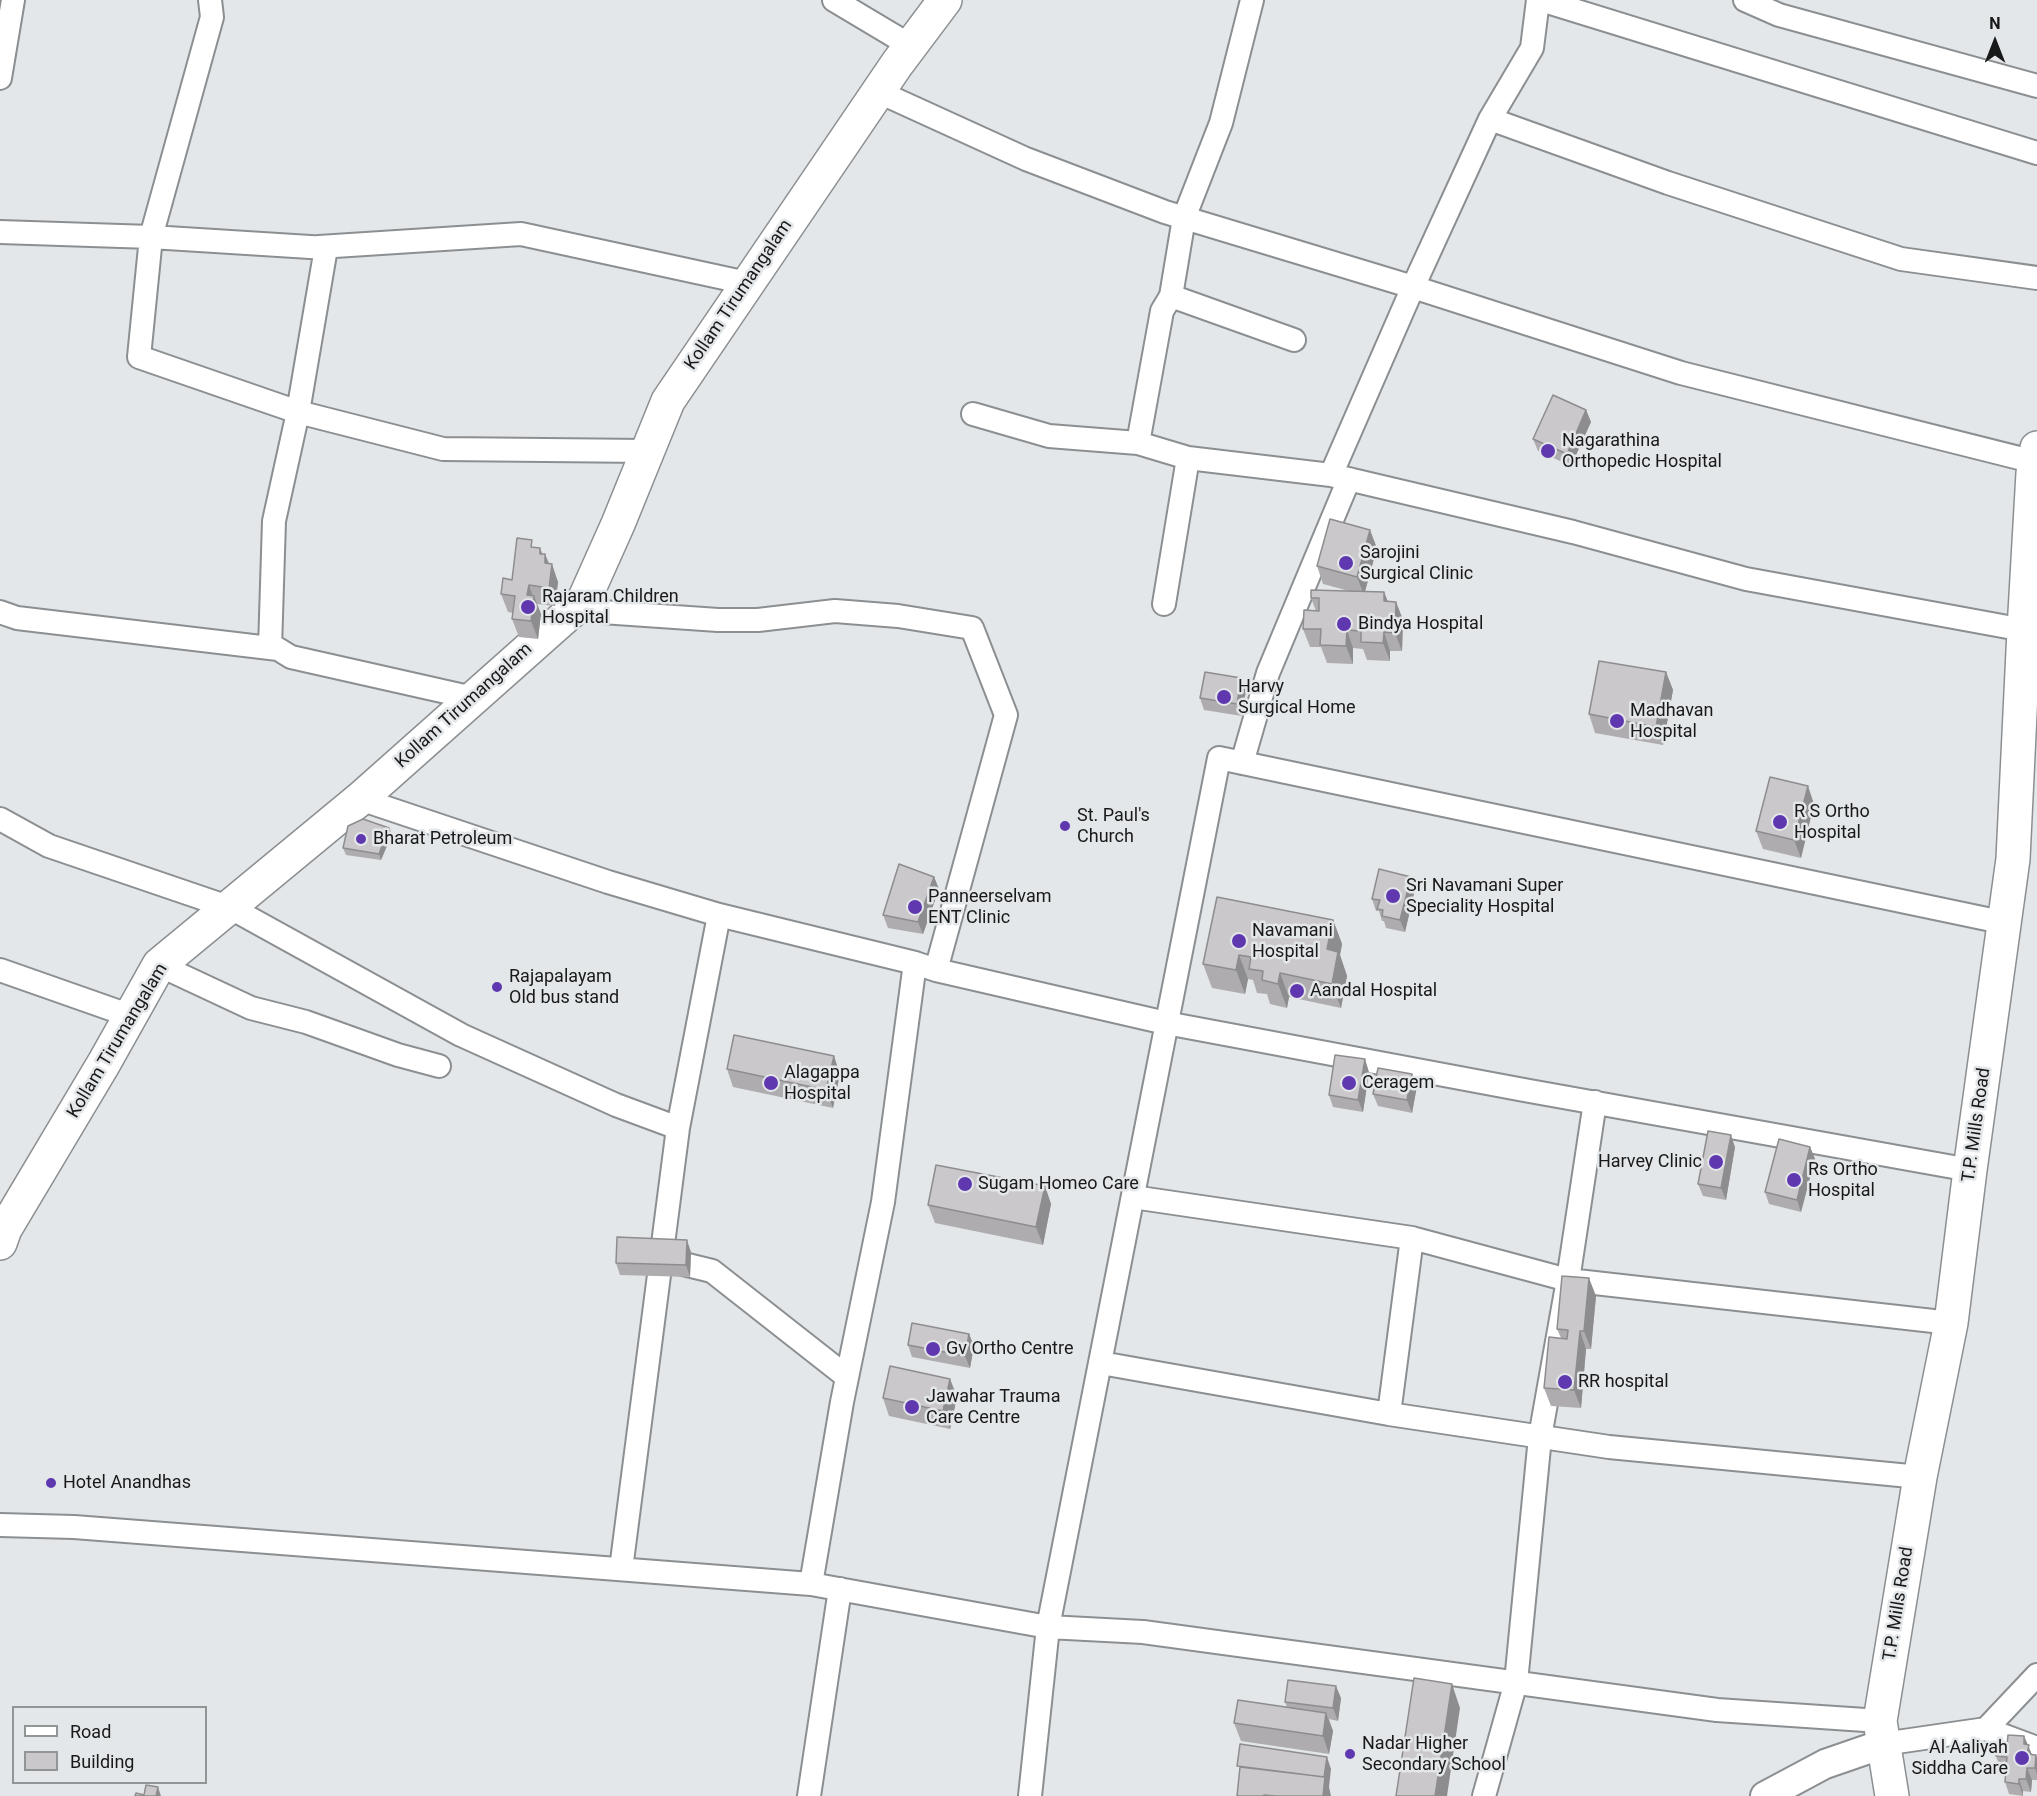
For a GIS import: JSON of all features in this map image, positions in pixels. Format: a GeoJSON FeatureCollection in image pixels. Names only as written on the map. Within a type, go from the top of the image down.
{"type":"FeatureCollection","features":[{"type":"Feature","properties":{"kind":"main road","name":"Kollam Tirumangalam"},"geometry":{"type":"LineString","coordinates":[[0,1243],[4,1229],[159,966],[360,799],[584,600],[668,400],[879,92],[945,0]]}},
{"type":"Feature","properties":{"kind":"main road","name":"T.P. Mills Road"},"geometry":{"type":"LineString","coordinates":[[1892,1796],[1881,1733],[1920,1477],[1951,1323],[2013,859],[2024,630],[2036,455]]}},
{"type":"Feature","properties":{"kind":"street"},"geometry":{"type":"LineString","coordinates":[[0,78],[13,0]]}},
{"type":"Feature","properties":{"kind":"street"},"geometry":{"type":"LineString","coordinates":[[210,0],[212,17],[151,237],[140,357],[298,412],[443,449],[647,451]]}},
{"type":"Feature","properties":{"kind":"street"},"geometry":{"type":"LineString","coordinates":[[834,0],[911,46]]}},
{"type":"Feature","properties":{"kind":"street"},"geometry":{"type":"LineString","coordinates":[[1138,443],[1162,311],[1171,296],[1184,218],[1221,123],[1252,0]]}},
{"type":"Feature","properties":{"kind":"street"},"geometry":{"type":"LineString","coordinates":[[1242,763],[1268,673],[1413,287],[1490,118],[1532,48],[1539,0],[2037,153]]}},
{"type":"Feature","properties":{"kind":"street"},"geometry":{"type":"LineString","coordinates":[[1745,0],[1779,15],[2037,86]]}},
{"type":"Feature","properties":{"kind":"street"},"geometry":{"type":"LineString","coordinates":[[879,92],[1026,159],[1184,218],[1413,287],[1681,373],[2036,455]]}},
{"type":"Feature","properties":{"kind":"street"},"geometry":{"type":"LineString","coordinates":[[1490,118],[1668,183],[1901,259],[2037,278]]}},
{"type":"Feature","properties":{"kind":"street"},"geometry":{"type":"LineString","coordinates":[[0,232],[151,237],[326,248],[298,412],[274,521],[270,648]]}},
{"type":"Feature","properties":{"kind":"street"},"geometry":{"type":"LineString","coordinates":[[319,247],[521,234],[747,283]]}},
{"type":"Feature","properties":{"kind":"street"},"geometry":{"type":"LineString","coordinates":[[1171,296],[1293,340]]}},
{"type":"Feature","properties":{"kind":"street"},"geometry":{"type":"LineString","coordinates":[[973,414],[1049,436],[1138,443],[1188,458],[1340,477],[1573,532],[1746,579],[2024,630]]}},
{"type":"Feature","properties":{"kind":"street"},"geometry":{"type":"LineString","coordinates":[[1164,604],[1188,458]]}},
{"type":"Feature","properties":{"kind":"street"},"geometry":{"type":"LineString","coordinates":[[573,610],[718,620],[758,620],[835,611],[898,616],[972,628],[1006,715],[936,970]]}},
{"type":"Feature","properties":{"kind":"street"},"geometry":{"type":"LineString","coordinates":[[0,612],[17,618],[270,648],[291,657],[473,699]]}},
{"type":"Feature","properties":{"kind":"street"},"geometry":{"type":"LineString","coordinates":[[1030,1796],[1048,1627],[1219,758],[2006,923]]}},
{"type":"Feature","properties":{"kind":"street"},"geometry":{"type":"LineString","coordinates":[[360,799],[608,882],[719,915],[936,970],[1166,1023],[1970,1170]]}},
{"type":"Feature","properties":{"kind":"street"},"geometry":{"type":"LineString","coordinates":[[0,819],[49,846],[231,908],[461,1035],[616,1105],[678,1128]]}},
{"type":"Feature","properties":{"kind":"street"},"geometry":{"type":"LineString","coordinates":[[621,1569],[678,1128],[719,915]]}},
{"type":"Feature","properties":{"kind":"street"},"geometry":{"type":"LineString","coordinates":[[811,1584],[847,1377],[883,1202],[915,963]]}},
{"type":"Feature","properties":{"kind":"street"},"geometry":{"type":"LineString","coordinates":[[159,966],[251,1008],[306,1022],[440,1066]]}},
{"type":"Feature","properties":{"kind":"street"},"geometry":{"type":"LineString","coordinates":[[0,970],[131,1016]]}},
{"type":"Feature","properties":{"kind":"street"},"geometry":{"type":"LineString","coordinates":[[1484,1796],[1516,1682],[1540,1437],[1568,1281],[1595,1102]]}},
{"type":"Feature","properties":{"kind":"street"},"geometry":{"type":"LineString","coordinates":[[1133,1197],[1412,1238],[1568,1281],[1951,1323]]}},
{"type":"Feature","properties":{"kind":"street"},"geometry":{"type":"LineString","coordinates":[[1389,1414],[1412,1238]]}},
{"type":"Feature","properties":{"kind":"street"},"geometry":{"type":"LineString","coordinates":[[661,1258],[712,1271],[847,1377]]}},
{"type":"Feature","properties":{"kind":"street"},"geometry":{"type":"LineString","coordinates":[[1101,1363],[1389,1414],[1609,1447],[1920,1477]]}},
{"type":"Feature","properties":{"kind":"street"},"geometry":{"type":"LineString","coordinates":[[0,1525],[74,1527],[811,1584],[1048,1627],[1143,1632],[1881,1733],[1986,1729],[2037,1748]]}},
{"type":"Feature","properties":{"kind":"street"},"geometry":{"type":"LineString","coordinates":[[809,1796],[840,1589]]}},
{"type":"Feature","properties":{"kind":"street"},"geometry":{"type":"LineString","coordinates":[[1986,1729],[2037,1675]]}},
{"type":"Feature","properties":{"kind":"street"},"geometry":{"type":"LineString","coordinates":[[1765,1796],[1881,1733]]}},
{"type":"Feature","properties":{"kind":"building"},"geometry":{"type":"Polygon","coordinates":[[[1553,395],[1586,410],[1567,454],[1533,439],[1553,395]]]}},
{"type":"Feature","properties":{"kind":"building"},"geometry":{"type":"Polygon","coordinates":[[[1330,519],[1370,530],[1357,577],[1317,566],[1330,519]]]}},
{"type":"Feature","properties":{"kind":"building"},"geometry":{"type":"Polygon","coordinates":[[[517,538],[532,540],[531,547],[540,548],[540,554],[545,554],[545,563],[552,564],[549,588],[529,585],[527,595],[534,596],[531,621],[512,619],[515,596],[501,594],[503,578],[512,580],[517,538]]]}},
{"type":"Feature","properties":{"kind":"building"},"geometry":{"type":"Polygon","coordinates":[[[1311,590],[1384,592],[1384,601],[1396,602],[1395,633],[1384,632],[1383,643],[1361,642],[1361,631],[1347,630],[1346,646],[1320,645],[1321,629],[1303,629],[1304,610],[1319,611],[1319,598],[1311,598],[1311,590]]]}},
{"type":"Feature","properties":{"kind":"building"},"geometry":{"type":"Polygon","coordinates":[[[1599,661],[1666,672],[1656,727],[1589,714],[1599,661]]]}},
{"type":"Feature","properties":{"kind":"building"},"geometry":{"type":"Polygon","coordinates":[[[1205,672],[1241,678],[1237,704],[1200,698],[1205,672]]]}},
{"type":"Feature","properties":{"kind":"building"},"geometry":{"type":"Polygon","coordinates":[[[1770,777],[1808,786],[1794,840],[1756,831],[1770,777]]]}},
{"type":"Feature","properties":{"kind":"building"},"geometry":{"type":"Polygon","coordinates":[[[363,819],[389,828],[379,854],[343,848],[348,826],[363,819]]]}},
{"type":"Feature","properties":{"kind":"building"},"geometry":{"type":"Polygon","coordinates":[[[899,864],[934,877],[918,922],[883,915],[899,864]]]}},
{"type":"Feature","properties":{"kind":"building"},"geometry":{"type":"Polygon","coordinates":[[[1379,869],[1411,877],[1400,920],[1382,916],[1383,910],[1377,909],[1380,900],[1372,899],[1379,869]]]}},
{"type":"Feature","properties":{"kind":"building"},"geometry":{"type":"Polygon","coordinates":[[[1217,897],[1333,920],[1327,949],[1338,952],[1332,984],[1280,973],[1278,984],[1262,980],[1263,971],[1249,969],[1251,957],[1239,955],[1236,970],[1203,964],[1217,897]]]}},
{"type":"Feature","properties":{"kind":"building"},"geometry":{"type":"Polygon","coordinates":[[[734,1035],[834,1056],[826,1090],[727,1069],[734,1035]]]}},
{"type":"Feature","properties":{"kind":"building"},"geometry":{"type":"Polygon","coordinates":[[[1335,1055],[1365,1059],[1358,1100],[1329,1095],[1335,1055]]]}},
{"type":"Feature","properties":{"kind":"building"},"geometry":{"type":"Polygon","coordinates":[[[1378,1068],[1412,1074],[1407,1100],[1373,1094],[1378,1068]]]}},
{"type":"Feature","properties":{"kind":"building"},"geometry":{"type":"Polygon","coordinates":[[[1708,1131],[1731,1135],[1721,1188],[1698,1184],[1708,1131]]]}},
{"type":"Feature","properties":{"kind":"building"},"geometry":{"type":"Polygon","coordinates":[[[1779,1139],[1810,1147],[1797,1200],[1765,1192],[1779,1139]]]}},
{"type":"Feature","properties":{"kind":"building"},"geometry":{"type":"Polygon","coordinates":[[[936,1165],[1045,1186],[1036,1227],[928,1205],[936,1165]]]}},
{"type":"Feature","properties":{"kind":"building"},"geometry":{"type":"Polygon","coordinates":[[[617,1237],[687,1240],[686,1265],[616,1263],[617,1237]]]}},
{"type":"Feature","properties":{"kind":"building"},"geometry":{"type":"Polygon","coordinates":[[[1562,1276],[1589,1278],[1584,1331],[1580,1331],[1574,1390],[1544,1388],[1549,1337],[1567,1339],[1568,1330],[1557,1329],[1562,1276]]]}},
{"type":"Feature","properties":{"kind":"building"},"geometry":{"type":"Polygon","coordinates":[[[912,1323],[969,1334],[965,1356],[908,1345],[912,1323]]]}},
{"type":"Feature","properties":{"kind":"building"},"geometry":{"type":"Polygon","coordinates":[[[890,1366],[950,1379],[943,1411],[883,1398],[890,1366]]]}},
{"type":"Feature","properties":{"kind":"building"},"geometry":{"type":"Polygon","coordinates":[[[1414,1678],[1452,1684],[1435,1796],[1396,1796],[1414,1678]]]}},
{"type":"Feature","properties":{"kind":"building"},"geometry":{"type":"Polygon","coordinates":[[[1288,1680],[1336,1686],[1333,1708],[1285,1702],[1288,1680]]]}},
{"type":"Feature","properties":{"kind":"building"},"geometry":{"type":"Polygon","coordinates":[[[1238,1700],[1326,1713],[1323,1736],[1234,1723],[1238,1700]]]}},
{"type":"Feature","properties":{"kind":"building"},"geometry":{"type":"Polygon","coordinates":[[[2008,1735],[2024,1736],[2024,1744],[2029,1745],[2027,1754],[2036,1755],[2035,1768],[2027,1768],[2026,1779],[2019,1779],[2019,1784],[2005,1782],[2007,1757],[1996,1756],[1997,1744],[2007,1745],[2008,1735]]]}},
{"type":"Feature","properties":{"kind":"building"},"geometry":{"type":"Polygon","coordinates":[[[1240,1744],[1327,1757],[1324,1777],[1237,1766],[1240,1744]]]}},
{"type":"Feature","properties":{"kind":"building"},"geometry":{"type":"Polygon","coordinates":[[[1240,1767],[1325,1777],[1323,1796],[1237,1796],[1240,1767]]]}},
{"type":"Feature","properties":{"kind":"building"},"geometry":{"type":"Polygon","coordinates":[[[146,1785],[158,1787],[156,1796],[135,1796],[136,1793],[144,1795],[146,1785]]]}},
{"type":"Feature","properties":{"kind":"place","name":"Nagarathina Orthopedic Hospital"},"geometry":{"type":"Point","coordinates":[1548,451]}},
{"type":"Feature","properties":{"kind":"place","name":"Sarojini Surgical Clinic"},"geometry":{"type":"Point","coordinates":[1346,563]}},
{"type":"Feature","properties":{"kind":"place","name":"Rajaram Children Hospital"},"geometry":{"type":"Point","coordinates":[528,607]}},
{"type":"Feature","properties":{"kind":"place","name":"Bindya Hospital"},"geometry":{"type":"Point","coordinates":[1344,624]}},
{"type":"Feature","properties":{"kind":"place","name":"Harvy Surgical Home"},"geometry":{"type":"Point","coordinates":[1224,697]}},
{"type":"Feature","properties":{"kind":"place","name":"Madhavan Hospital"},"geometry":{"type":"Point","coordinates":[1617,721]}},
{"type":"Feature","properties":{"kind":"place","name":"R S Ortho Hospital"},"geometry":{"type":"Point","coordinates":[1780,822]}},
{"type":"Feature","properties":{"kind":"place","name":"St. Paul's Church"},"geometry":{"type":"Point","coordinates":[1065,826]}},
{"type":"Feature","properties":{"kind":"place","name":"Bharat Petroleum"},"geometry":{"type":"Point","coordinates":[361,839]}},
{"type":"Feature","properties":{"kind":"place","name":"Sri Navamani Super Speciality Hospital"},"geometry":{"type":"Point","coordinates":[1393,896]}},
{"type":"Feature","properties":{"kind":"place","name":"Panneerselvam ENT Clinic"},"geometry":{"type":"Point","coordinates":[915,907]}},
{"type":"Feature","properties":{"kind":"place","name":"Navamani Hospital"},"geometry":{"type":"Point","coordinates":[1239,941]}},
{"type":"Feature","properties":{"kind":"place","name":"Rajapalayam Old bus stand"},"geometry":{"type":"Point","coordinates":[497,987]}},
{"type":"Feature","properties":{"kind":"place","name":"Aandal Hospital"},"geometry":{"type":"Point","coordinates":[1297,991]}},
{"type":"Feature","properties":{"kind":"place","name":"Alagappa Hospital"},"geometry":{"type":"Point","coordinates":[771,1083]}},
{"type":"Feature","properties":{"kind":"place","name":"Ceragem"},"geometry":{"type":"Point","coordinates":[1349,1083]}},
{"type":"Feature","properties":{"kind":"place","name":"Harvey Clinic"},"geometry":{"type":"Point","coordinates":[1716,1162]}},
{"type":"Feature","properties":{"kind":"place","name":"Rs Ortho Hospital"},"geometry":{"type":"Point","coordinates":[1794,1180]}},
{"type":"Feature","properties":{"kind":"place","name":"Sugam Homeo Care"},"geometry":{"type":"Point","coordinates":[965,1184]}},
{"type":"Feature","properties":{"kind":"place","name":"Gv Ortho Centre"},"geometry":{"type":"Point","coordinates":[933,1349]}},
{"type":"Feature","properties":{"kind":"place","name":"RR hospital"},"geometry":{"type":"Point","coordinates":[1565,1382]}},
{"type":"Feature","properties":{"kind":"place","name":"Jawahar Trauma Care Centre"},"geometry":{"type":"Point","coordinates":[912,1407]}},
{"type":"Feature","properties":{"kind":"place","name":"Hotel Anandhas"},"geometry":{"type":"Point","coordinates":[51,1483]}},
{"type":"Feature","properties":{"kind":"place","name":"Nadar Higher Secondary School"},"geometry":{"type":"Point","coordinates":[1350,1754]}},
{"type":"Feature","properties":{"kind":"place","name":"Al Aaliyah Siddha Care"},"geometry":{"type":"Point","coordinates":[2022,1758]}}]}
